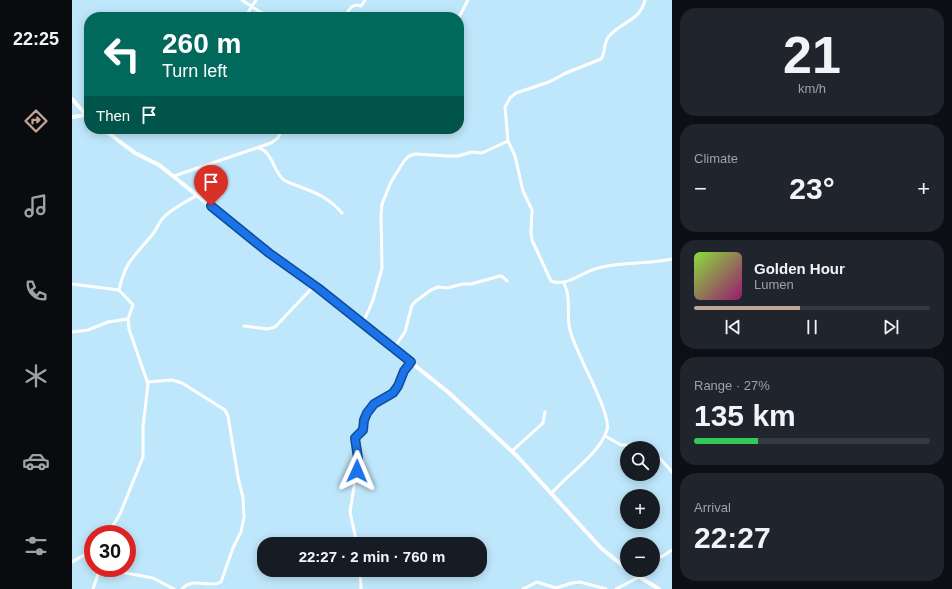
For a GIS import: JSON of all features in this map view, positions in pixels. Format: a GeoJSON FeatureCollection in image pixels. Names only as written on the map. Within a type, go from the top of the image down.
{"type":"FeatureCollection","features":[{"type":"Feature","properties":{"kind":"street"},"geometry":{"type":"LineString","coordinates":[[242,0],[262,12]]}},
{"type":"Feature","properties":{"kind":"street"},"geometry":{"type":"LineString","coordinates":[[248,12],[256,0]]}},
{"type":"Feature","properties":{"kind":"street"},"geometry":{"type":"LineString","coordinates":[[348,12],[352,6],[356,4],[361,6],[365,0]]}},
{"type":"Feature","properties":{"kind":"street"},"geometry":{"type":"LineString","coordinates":[[462,12],[468,0]]}},
{"type":"Feature","properties":{"kind":"street"},"geometry":{"type":"LineString","coordinates":[[645,0],[638,15],[619,27],[608,37],[605,42],[604,53],[601,59],[566,73],[549,82],[516,93],[510,98],[505,107],[504,113],[508,141],[515,156],[523,191],[532,210],[531,233],[534,245],[550,280],[557,283],[564,283],[588,271],[604,266],[657,262],[672,259]]}},
{"type":"Feature","properties":{"kind":"street"},"geometry":{"type":"LineString","coordinates":[[72,99],[84,112]]}},
{"type":"Feature","properties":{"kind":"street"},"geometry":{"type":"LineString","coordinates":[[72,117],[84,117]]}},
{"type":"Feature","properties":{"kind":"street"},"geometry":{"type":"LineString","coordinates":[[110,134],[135,153],[158,165],[174,176],[269,253],[315,285],[448,392],[512,451],[601,548],[620,564]]}},
{"type":"Feature","properties":{"kind":"street"},"geometry":{"type":"LineString","coordinates":[[174,176],[274,142],[280,134]]}},
{"type":"Feature","properties":{"kind":"street"},"geometry":{"type":"LineString","coordinates":[[363,324],[375,294],[382,268],[382,204],[391,182],[404,161],[415,154],[448,156],[472,152],[482,153],[508,141]]}},
{"type":"Feature","properties":{"kind":"street"},"geometry":{"type":"LineString","coordinates":[[256,148],[262,149],[266,152],[276,171],[285,180],[327,198],[333,202],[342,213]]}},
{"type":"Feature","properties":{"kind":"street"},"geometry":{"type":"LineString","coordinates":[[119,290],[123,274],[129,262],[155,232],[164,217],[198,195]]}},
{"type":"Feature","properties":{"kind":"street"},"geometry":{"type":"LineString","coordinates":[[394,348],[405,332],[412,306],[416,301],[431,290],[438,287],[447,288],[463,284],[471,284],[500,276],[507,281]]}},
{"type":"Feature","properties":{"kind":"street"},"geometry":{"type":"LineString","coordinates":[[551,494],[596,449],[605,436],[608,428],[607,421],[595,388],[570,331],[568,314],[569,296],[564,283]]}},
{"type":"Feature","properties":{"kind":"street"},"geometry":{"type":"LineString","coordinates":[[72,284],[119,290],[133,305],[128,319],[131,335],[147,382],[141,463],[132,480],[120,514],[113,525]]}},
{"type":"Feature","properties":{"kind":"street"},"geometry":{"type":"LineString","coordinates":[[244,326],[267,329],[274,328],[315,285]]}},
{"type":"Feature","properties":{"kind":"street"},"geometry":{"type":"LineString","coordinates":[[72,332],[88,330],[108,322],[128,319]]}},
{"type":"Feature","properties":{"kind":"street"},"geometry":{"type":"LineString","coordinates":[[356,537],[350,512],[358,462],[355,438],[363,430],[364,420],[367,413],[374,404],[393,393],[398,386],[404,371],[411,362]]}},
{"type":"Feature","properties":{"kind":"street"},"geometry":{"type":"LineString","coordinates":[[147,382],[177,381],[187,385],[225,410],[230,423],[238,477],[243,498],[244,523],[221,582],[216,585],[191,583],[182,589]]}},
{"type":"Feature","properties":{"kind":"street"},"geometry":{"type":"LineString","coordinates":[[512,451],[543,423],[545,412]]}},
{"type":"Feature","properties":{"kind":"street"},"geometry":{"type":"LineString","coordinates":[[605,436],[620,445]]}},
{"type":"Feature","properties":{"kind":"street"},"geometry":{"type":"LineString","coordinates":[[660,458],[672,472]]}},
{"type":"Feature","properties":{"kind":"street"},"geometry":{"type":"LineString","coordinates":[[660,557],[672,550]]}},
{"type":"Feature","properties":{"kind":"street"},"geometry":{"type":"LineString","coordinates":[[72,562],[84,555]]}},
{"type":"Feature","properties":{"kind":"street"},"geometry":{"type":"LineString","coordinates":[[136,575],[153,578],[174,589]]}},
{"type":"Feature","properties":{"kind":"street"},"geometry":{"type":"LineString","coordinates":[[93,589],[97,577]]}},
{"type":"Feature","properties":{"kind":"street"},"geometry":{"type":"LineString","coordinates":[[360,577],[361,589]]}},
{"type":"Feature","properties":{"kind":"street"},"geometry":{"type":"LineString","coordinates":[[616,589],[636,577]]}},
{"type":"Feature","properties":{"kind":"street"},"geometry":{"type":"LineString","coordinates":[[640,577],[660,589]]}},
{"type":"Feature","properties":{"kind":"street"},"geometry":{"type":"LineString","coordinates":[[523,589],[537,582],[556,588],[577,582],[606,589]]}},
{"type":"Feature","properties":{"kind":"route"},"geometry":{"type":"LineString","coordinates":[[211,206],[269,253],[318,288],[411,362],[404,371],[396,391],[374,404],[365,417],[363,430],[355,438],[358,458],[357,471]]}}]}
